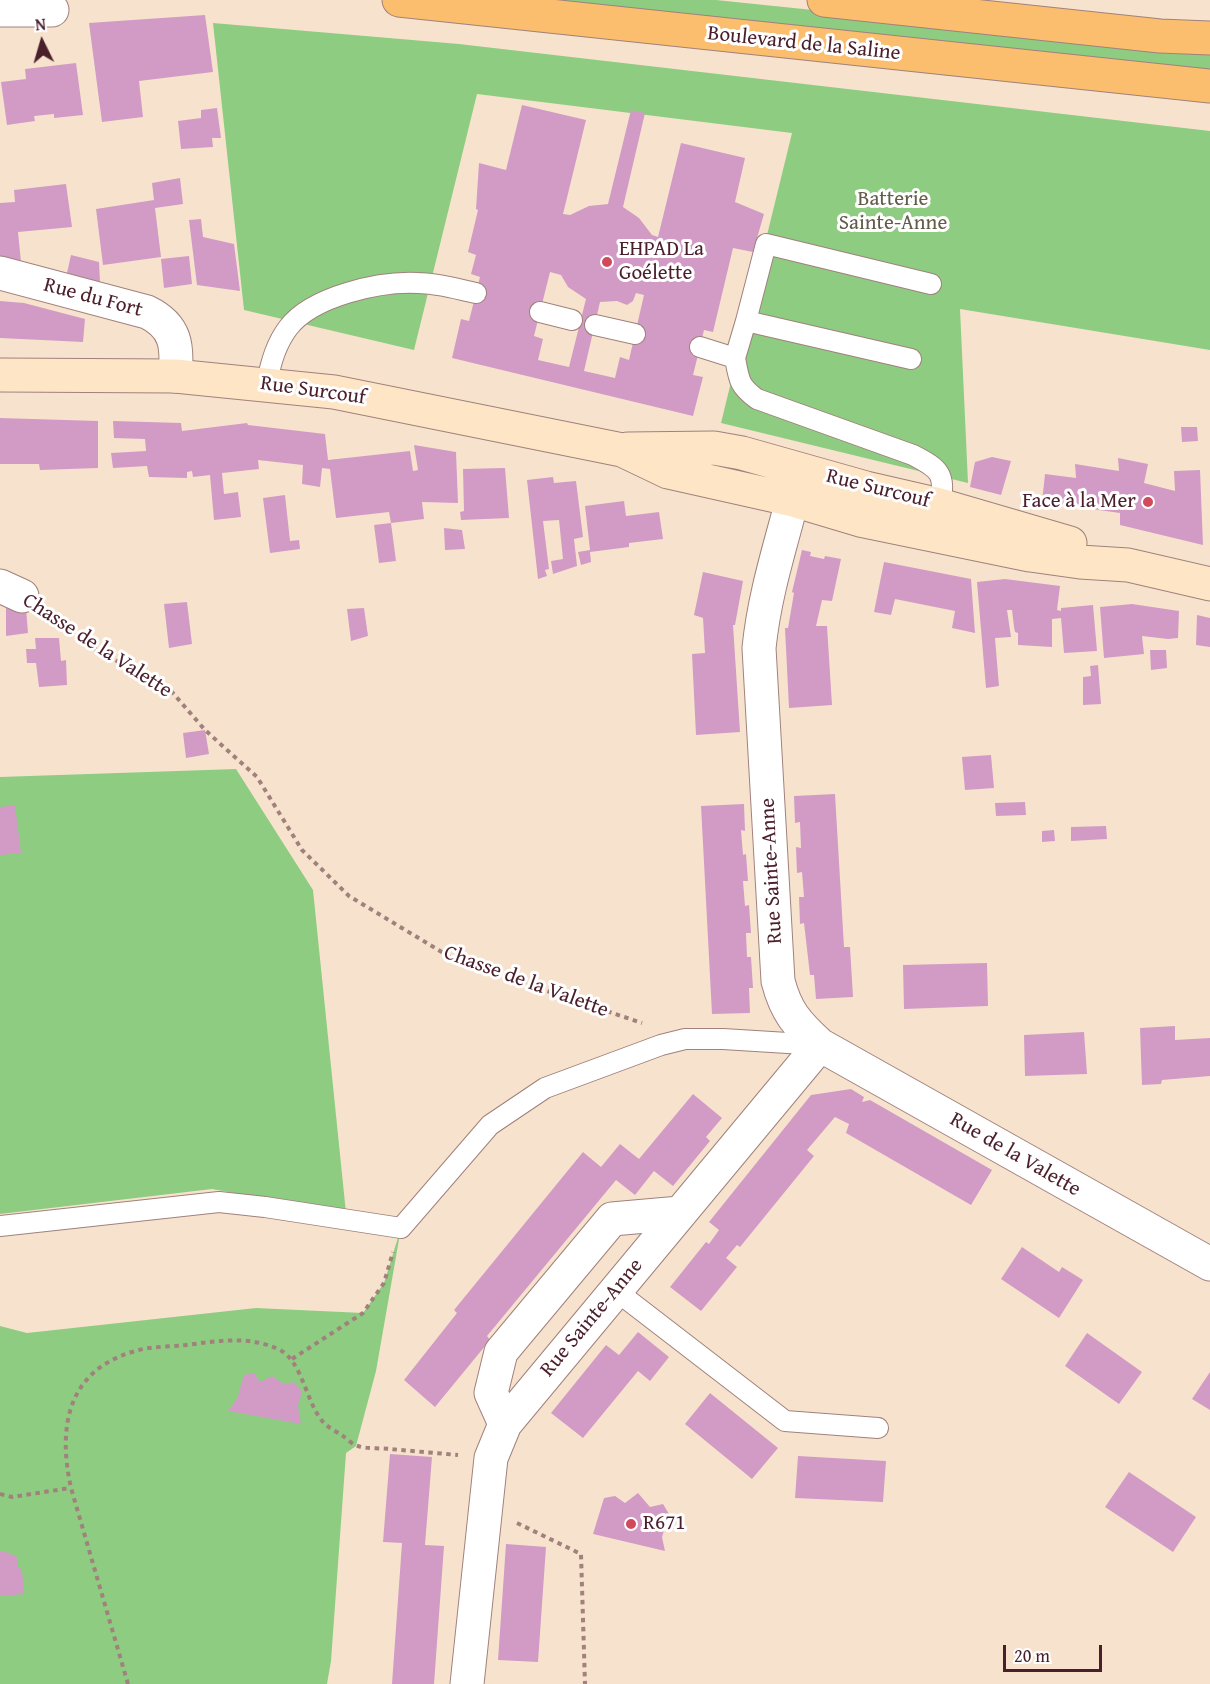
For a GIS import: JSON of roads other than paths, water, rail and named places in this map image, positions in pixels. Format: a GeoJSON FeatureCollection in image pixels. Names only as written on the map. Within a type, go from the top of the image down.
{"type":"FeatureCollection","features":[{"type":"Feature","properties":{"kind":"main road","name":"Boulevard de la Saline"},"geometry":{"type":"LineString","coordinates":[[399,0],[1210,86]]}},
{"type":"Feature","properties":{"kind":"main road"},"geometry":{"type":"LineString","coordinates":[[824,0],[1160,36],[1210,38]]}},
{"type":"Feature","properties":{"kind":"main road","name":"Rue Surcouf"},"geometry":{"type":"LineString","coordinates":[[0,375],[175,376],[267,384],[334,392],[622,450],[714,448],[742,453],[866,488],[940,505],[1090,549],[1128,565]]}},
{"type":"Feature","properties":{"kind":"main road","name":"Rue Surcouf"},"geometry":{"type":"LineString","coordinates":[[622,450],[668,472],[793,500],[860,520],[1030,555],[1080,562],[1128,565],[1210,584]]}},
{"type":"Feature","properties":{"kind":"street"},"geometry":{"type":"LineString","coordinates":[[0,10],[52,10]]}},
{"type":"Feature","properties":{"kind":"street","name":"Rue du Fort"},"geometry":{"type":"LineString","coordinates":[[0,273],[157,316],[171,331],[176,350],[175,376]]}},
{"type":"Feature","properties":{"kind":"street","name":"Rue Sainte-Anne"},"geometry":{"type":"LineString","coordinates":[[467,1684],[491,1458],[505,1424],[820,1045],[792,1017],[784,1002],[778,981],[759,648],[762,619],[777,550],[800,469]]}},
{"type":"Feature","properties":{"kind":"street","name":"Rue de la Valette"},"geometry":{"type":"LineString","coordinates":[[820,1045],[1210,1264]]}},
{"type":"Feature","properties":{"kind":"street"},"geometry":{"type":"LineString","coordinates":[[505,1424],[491,1393],[501,1352],[612,1219],[680,1213]]}},
{"type":"Feature","properties":{"kind":"lane"},"geometry":{"type":"LineString","coordinates":[[931,284],[766,244],[735,358],[739,382],[757,399],[913,455],[934,466],[941,474],[943,489],[940,505]]}},
{"type":"Feature","properties":{"kind":"lane"},"geometry":{"type":"LineString","coordinates":[[267,384],[270,365],[288,328],[302,314],[318,305],[350,292],[379,284],[418,282],[476,293]]}},
{"type":"Feature","properties":{"kind":"lane"},"geometry":{"type":"LineString","coordinates":[[540,312],[572,320]]}},
{"type":"Feature","properties":{"kind":"lane"},"geometry":{"type":"LineString","coordinates":[[746,321],[911,359]]}},
{"type":"Feature","properties":{"kind":"lane"},"geometry":{"type":"LineString","coordinates":[[595,325],[634,334]]}},
{"type":"Feature","properties":{"kind":"lane"},"geometry":{"type":"LineString","coordinates":[[700,347],[735,358]]}},
{"type":"Feature","properties":{"kind":"lane"},"geometry":{"type":"LineString","coordinates":[[0,1226],[219,1202],[401,1228],[490,1125],[545,1088],[661,1045],[685,1039],[820,1045]]}},
{"type":"Feature","properties":{"kind":"lane"},"geometry":{"type":"LineString","coordinates":[[615,1290],[785,1421],[878,1428]]}},
{"type":"Feature","properties":{"kind":"place","name":"EHPAD La Goélette"},"geometry":{"type":"Point","coordinates":[607,262]}},
{"type":"Feature","properties":{"kind":"place","name":"Face à la Mer"},"geometry":{"type":"Point","coordinates":[1148,502]}},
{"type":"Feature","properties":{"kind":"place","name":"R671"},"geometry":{"type":"Point","coordinates":[631,1524]}},
{"type":"Feature","properties":{"kind":"park label","name":"Batterie Sainte-Anne"},"geometry":{"type":"Point","coordinates":[893,212]}}]}
